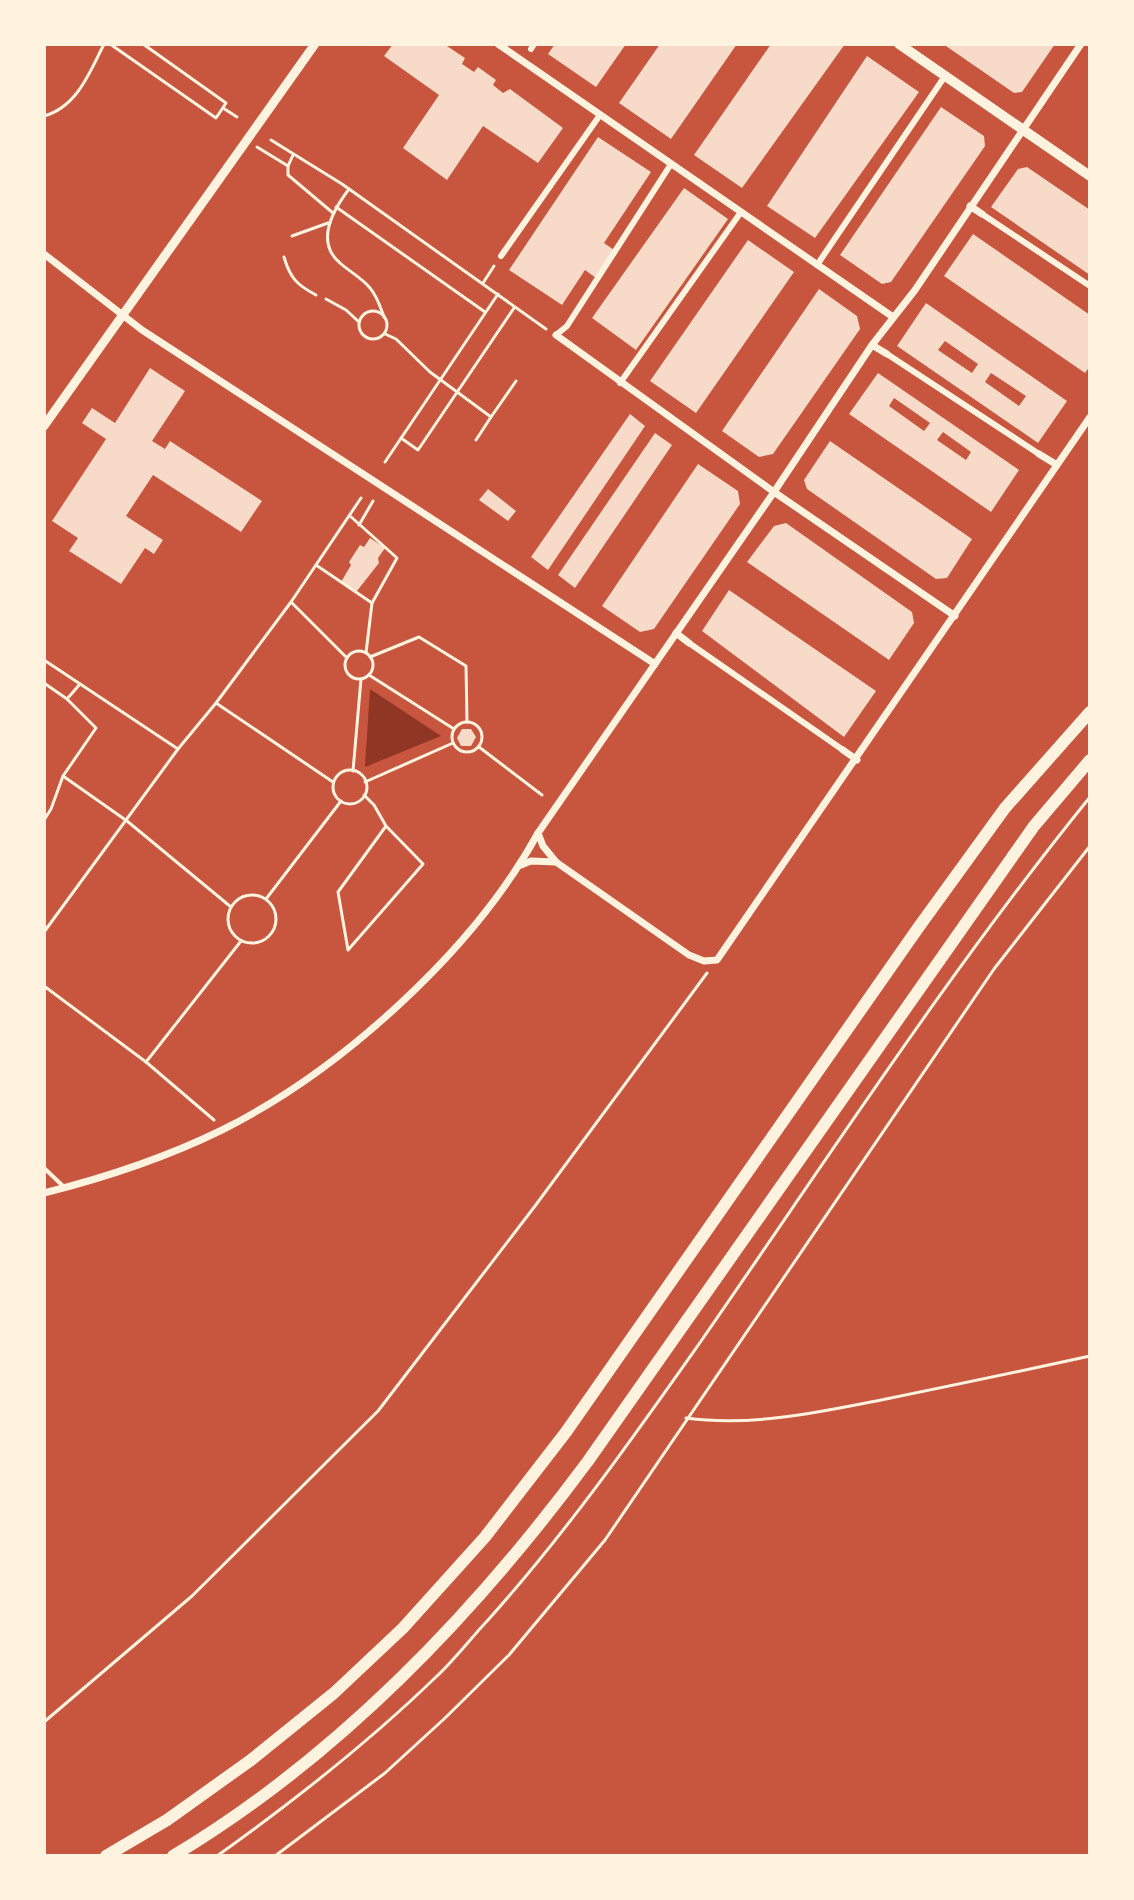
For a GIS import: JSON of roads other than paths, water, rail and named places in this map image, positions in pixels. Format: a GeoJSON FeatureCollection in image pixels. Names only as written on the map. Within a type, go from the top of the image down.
{"type":"FeatureCollection","features":[{"type":"Feature","properties":{"kind":"highway"},"geometry":{"type":"LineString","coordinates":[[106,1856],[191,1803],[251,1760],[334,1693],[403,1628],[485,1537],[566,1432],[1005,808],[1090,712]]}},
{"type":"Feature","properties":{"kind":"highway"},"geometry":{"type":"LineString","coordinates":[[173,1856],[277,1785],[360,1718],[430,1650],[513,1557],[588,1461],[1034,826],[1090,760]]}},
{"type":"Feature","properties":{"kind":"main road"},"geometry":{"type":"LineString","coordinates":[[899,44],[1090,176]]}},
{"type":"Feature","properties":{"kind":"street"},"geometry":{"type":"LineString","coordinates":[[45,423],[315,44]]}},
{"type":"Feature","properties":{"kind":"street"},"geometry":{"type":"LineString","coordinates":[[498,44],[893,317]]}},
{"type":"Feature","properties":{"kind":"street"},"geometry":{"type":"LineString","coordinates":[[44,1193],[190,1144],[224,1129],[311,1075],[360,1037],[410,994],[454,949],[521,865],[538,833],[872,345],[915,290],[1081,44]]}},
{"type":"Feature","properties":{"kind":"street"},"geometry":{"type":"LineString","coordinates":[[817,265],[945,76]]}},
{"type":"Feature","properties":{"kind":"street"},"geometry":{"type":"LineString","coordinates":[[501,256],[600,115]]}},
{"type":"Feature","properties":{"kind":"street"},"geometry":{"type":"LineString","coordinates":[[671,164],[567,326],[556,335],[774,492],[955,616]]}},
{"type":"Feature","properties":{"kind":"street"},"geometry":{"type":"LineString","coordinates":[[970,206],[1090,286]]}},
{"type":"Feature","properties":{"kind":"street"},"geometry":{"type":"LineString","coordinates":[[620,383],[741,212]]}},
{"type":"Feature","properties":{"kind":"street"},"geometry":{"type":"LineString","coordinates":[[44,254],[122,316],[655,664]]}},
{"type":"Feature","properties":{"kind":"street"},"geometry":{"type":"LineString","coordinates":[[872,345],[1057,465]]}},
{"type":"Feature","properties":{"kind":"street"},"geometry":{"type":"LineString","coordinates":[[538,833],[543,846],[556,862],[689,955],[704,961],[717,960],[1090,417]]}},
{"type":"Feature","properties":{"kind":"street"},"geometry":{"type":"LineString","coordinates":[[676,633],[857,760]]}},
{"type":"Feature","properties":{"kind":"street"},"geometry":{"type":"LineString","coordinates":[[521,865],[531,861],[556,862]]}},
{"type":"Feature","properties":{"kind":"lane"},"geometry":{"type":"LineString","coordinates":[[44,1168],[65,1188]]}}]}
